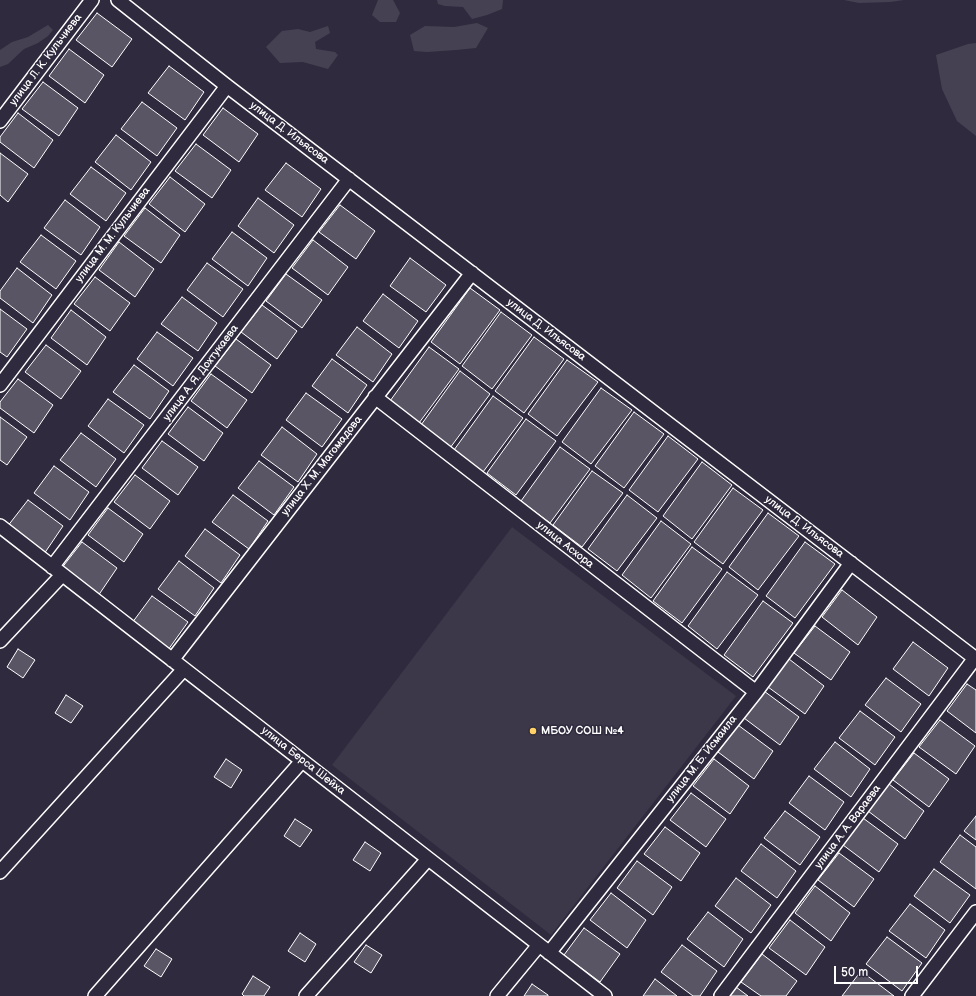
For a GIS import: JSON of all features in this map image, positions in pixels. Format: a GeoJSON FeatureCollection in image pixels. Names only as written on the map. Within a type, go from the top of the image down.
{"type":"FeatureCollection","features":[{"type":"Feature","properties":{"kind":"street","name":"улица Л. К. Кульчиева"},"geometry":{"type":"LineString","coordinates":[[0,121],[92,0]]}},
{"type":"Feature","properties":{"kind":"street","name":"улица Д. Ильясова"},"geometry":{"type":"LineString","coordinates":[[118,0],[227,86],[976,658]]}},
{"type":"Feature","properties":{"kind":"street","name":"улица М. М. Кульчиева"},"geometry":{"type":"LineString","coordinates":[[0,385],[227,86]]}},
{"type":"Feature","properties":{"kind":"street","name":"улица А. Я. Дохтукаева"},"geometry":{"type":"LineString","coordinates":[[0,641],[57,571],[349,179]]}},
{"type":"Feature","properties":{"kind":"street","name":"улица Х. М. Магомадова"},"geometry":{"type":"LineString","coordinates":[[172,660],[472,273]]}},
{"type":"Feature","properties":{"kind":"street","name":"улица Асхора"},"geometry":{"type":"LineString","coordinates":[[375,398],[756,692]]}},
{"type":"Feature","properties":{"kind":"street","name":"улица Берса Шейха"},"geometry":{"type":"LineString","coordinates":[[0,526],[605,996]]}},
{"type":"Feature","properties":{"kind":"street","name":"улица М. Б. Исмаила"},"geometry":{"type":"LineString","coordinates":[[497,996],[544,949],[756,692],[851,563]]}},
{"type":"Feature","properties":{"kind":"street","name":"улица А. А. Вараева"},"geometry":{"type":"LineString","coordinates":[[721,996],[976,658]]}},
{"type":"Feature","properties":{"kind":"street"},"geometry":{"type":"LineString","coordinates":[[0,872],[184,669]]}},
{"type":"Feature","properties":{"kind":"street"},"geometry":{"type":"LineString","coordinates":[[95,996],[302,761]]}},
{"type":"Feature","properties":{"kind":"street"},"geometry":{"type":"LineString","coordinates":[[306,996],[428,859]]}},
{"type":"Feature","properties":{"kind":"street"},"geometry":{"type":"LineString","coordinates":[[912,996],[976,912]]}},
{"type":"Feature","properties":{"kind":"shaded area"},"geometry":{"type":"Polygon","coordinates":[[[378,0],[393,0],[400,13],[396,22],[380,22],[372,15],[378,0]]]}},
{"type":"Feature","properties":{"kind":"shaded area"},"geometry":{"type":"Polygon","coordinates":[[[437,0],[503,0],[502,9],[472,19],[463,7],[445,6],[438,4],[437,0]]]}},
{"type":"Feature","properties":{"kind":"shaded area"},"geometry":{"type":"Polygon","coordinates":[[[844,0],[904,0],[859,3],[844,0]]]}},
{"type":"Feature","properties":{"kind":"shaded area"},"geometry":{"type":"Polygon","coordinates":[[[477,23],[488,28],[476,48],[427,52],[414,51],[410,35],[425,26],[454,27],[477,23]]]}},
{"type":"Feature","properties":{"kind":"shaded area"},"geometry":{"type":"Polygon","coordinates":[[[48,25],[53,30],[48,36],[38,43],[24,49],[8,64],[0,67],[0,50],[12,42],[28,37],[48,25]]]}},
{"type":"Feature","properties":{"kind":"shaded area"},"geometry":{"type":"Polygon","coordinates":[[[328,26],[330,33],[315,42],[316,49],[335,52],[338,55],[328,69],[303,62],[280,63],[266,47],[282,31],[298,29],[310,32],[328,26]]]}},
{"type":"Feature","properties":{"kind":"shaded area"},"geometry":{"type":"Polygon","coordinates":[[[976,43],[976,136],[957,121],[942,89],[936,55],[968,44],[976,43]]]}},
{"type":"Feature","properties":{"kind":"shaded area","name":"МБОУ СОШ №4"},"geometry":{"type":"Polygon","coordinates":[[[512,527],[736,696],[551,935],[332,765],[512,527]]]}},
{"type":"Feature","properties":{"kind":"building"},"geometry":{"type":"Polygon","coordinates":[[[97,13],[132,39],[112,67],[76,40],[97,13]]]}},
{"type":"Feature","properties":{"kind":"building"},"geometry":{"type":"Polygon","coordinates":[[[69,49],[104,75],[85,103],[49,76],[69,49]]]}},
{"type":"Feature","properties":{"kind":"building"},"geometry":{"type":"Polygon","coordinates":[[[169,66],[204,92],[185,120],[148,93],[169,66]]]}},
{"type":"Feature","properties":{"kind":"building"},"geometry":{"type":"Polygon","coordinates":[[[43,82],[78,108],[59,136],[22,109],[43,82]]]}},
{"type":"Feature","properties":{"kind":"building"},"geometry":{"type":"Polygon","coordinates":[[[142,102],[177,128],[157,156],[121,129],[142,102]]]}},
{"type":"Feature","properties":{"kind":"building"},"geometry":{"type":"Polygon","coordinates":[[[223,108],[258,134],[239,162],[203,135],[223,108]]]}},
{"type":"Feature","properties":{"kind":"building"},"geometry":{"type":"Polygon","coordinates":[[[18,113],[53,140],[34,168],[0,142],[0,137],[18,113]]]}},
{"type":"Feature","properties":{"kind":"building"},"geometry":{"type":"Polygon","coordinates":[[[116,135],[151,162],[131,190],[95,162],[116,135]]]}},
{"type":"Feature","properties":{"kind":"building"},"geometry":{"type":"Polygon","coordinates":[[[196,144],[231,170],[212,198],[175,171],[196,144]]]}},
{"type":"Feature","properties":{"kind":"building"},"geometry":{"type":"Polygon","coordinates":[[[0,153],[28,174],[8,202],[0,195],[0,153]]]}},
{"type":"Feature","properties":{"kind":"building"},"geometry":{"type":"Polygon","coordinates":[[[286,163],[321,189],[302,217],[265,190],[286,163]]]}},
{"type":"Feature","properties":{"kind":"building"},"geometry":{"type":"Polygon","coordinates":[[[91,167],[126,193],[106,221],[70,194],[91,167]]]}},
{"type":"Feature","properties":{"kind":"building"},"geometry":{"type":"Polygon","coordinates":[[[170,177],[205,204],[185,232],[149,204],[170,177]]]}},
{"type":"Feature","properties":{"kind":"building"},"geometry":{"type":"Polygon","coordinates":[[[258,198],[294,225],[274,253],[238,226],[258,198]]]}},
{"type":"Feature","properties":{"kind":"building"},"geometry":{"type":"Polygon","coordinates":[[[65,200],[100,227],[81,255],[44,228],[65,200]]]}},
{"type":"Feature","properties":{"kind":"building"},"geometry":{"type":"Polygon","coordinates":[[[340,205],[375,231],[356,259],[319,232],[340,205]]]}},
{"type":"Feature","properties":{"kind":"building"},"geometry":{"type":"Polygon","coordinates":[[[145,208],[180,235],[161,263],[124,236],[145,208]]]}},
{"type":"Feature","properties":{"kind":"building"},"geometry":{"type":"Polygon","coordinates":[[[232,232],[267,258],[248,286],[212,259],[232,232]]]}},
{"type":"Feature","properties":{"kind":"building"},"geometry":{"type":"Polygon","coordinates":[[[41,235],[76,261],[56,289],[20,262],[41,235]]]}},
{"type":"Feature","properties":{"kind":"building"},"geometry":{"type":"Polygon","coordinates":[[[313,240],[348,267],[328,295],[292,268],[313,240]]]}},
{"type":"Feature","properties":{"kind":"building"},"geometry":{"type":"Polygon","coordinates":[[[119,242],[154,269],[135,297],[99,270],[119,242]]]}},
{"type":"Feature","properties":{"kind":"building"},"geometry":{"type":"Polygon","coordinates":[[[410,258],[446,285],[426,312],[390,286],[410,258]]]}},
{"type":"Feature","properties":{"kind":"building"},"geometry":{"type":"Polygon","coordinates":[[[207,263],[243,289],[223,317],[187,290],[207,263]]]}},
{"type":"Feature","properties":{"kind":"building"},"geometry":{"type":"Polygon","coordinates":[[[17,268],[52,295],[33,323],[0,298],[0,291],[17,268]]]}},
{"type":"Feature","properties":{"kind":"building"},"geometry":{"type":"Polygon","coordinates":[[[286,274],[322,300],[302,328],[266,301],[286,274]]]}},
{"type":"Feature","properties":{"kind":"building"},"geometry":{"type":"Polygon","coordinates":[[[95,277],[130,303],[110,331],[74,304],[95,277]]]}},
{"type":"Feature","properties":{"kind":"building"},"geometry":{"type":"Polygon","coordinates":[[[470,288],[500,310],[460,364],[431,342],[470,288]]]}},
{"type":"Feature","properties":{"kind":"building"},"geometry":{"type":"Polygon","coordinates":[[[383,294],[418,321],[399,348],[363,321],[383,294]]]}},
{"type":"Feature","properties":{"kind":"building"},"geometry":{"type":"Polygon","coordinates":[[[182,297],[217,323],[198,351],[161,324],[182,297]]]}},
{"type":"Feature","properties":{"kind":"building"},"geometry":{"type":"Polygon","coordinates":[[[262,305],[297,331],[277,359],[241,332],[262,305]]]}},
{"type":"Feature","properties":{"kind":"building"},"geometry":{"type":"Polygon","coordinates":[[[0,309],[27,329],[7,357],[0,352],[0,309]]]}},
{"type":"Feature","properties":{"kind":"building"},"geometry":{"type":"Polygon","coordinates":[[[71,310],[106,337],[87,365],[51,338],[71,310]]]}},
{"type":"Feature","properties":{"kind":"building"},"geometry":{"type":"Polygon","coordinates":[[[501,312],[532,335],[492,389],[462,366],[501,312]]]}},
{"type":"Feature","properties":{"kind":"building"},"geometry":{"type":"Polygon","coordinates":[[[357,327],[392,354],[373,382],[336,355],[357,327]]]}},
{"type":"Feature","properties":{"kind":"building"},"geometry":{"type":"Polygon","coordinates":[[[157,332],[193,358],[173,386],[137,359],[157,332]]]}},
{"type":"Feature","properties":{"kind":"building"},"geometry":{"type":"Polygon","coordinates":[[[534,337],[564,359],[524,413],[495,391],[534,337]]]}},
{"type":"Feature","properties":{"kind":"building"},"geometry":{"type":"Polygon","coordinates":[[[236,339],[271,365],[252,393],[215,366],[236,339]]]}},
{"type":"Feature","properties":{"kind":"building"},"geometry":{"type":"Polygon","coordinates":[[[46,345],[81,371],[61,399],[25,372],[46,345]]]}},
{"type":"Feature","properties":{"kind":"building"},"geometry":{"type":"Polygon","coordinates":[[[429,347],[459,369],[419,423],[390,401],[429,347]]]}},
{"type":"Feature","properties":{"kind":"building"},"geometry":{"type":"Polygon","coordinates":[[[332,359],[367,385],[348,413],[312,386],[332,359]]]}},
{"type":"Feature","properties":{"kind":"building"},"geometry":{"type":"Polygon","coordinates":[[[567,360],[598,382],[557,436],[528,414],[567,360]]]}},
{"type":"Feature","properties":{"kind":"building"},"geometry":{"type":"Polygon","coordinates":[[[134,365],[169,391],[150,419],[113,392],[134,365]]]}},
{"type":"Feature","properties":{"kind":"building"},"geometry":{"type":"Polygon","coordinates":[[[460,371],[490,394],[450,448],[421,425],[460,371]]]}},
{"type":"Feature","properties":{"kind":"building"},"geometry":{"type":"Polygon","coordinates":[[[211,374],[247,400],[227,428],[191,401],[211,374]]]}},
{"type":"Feature","properties":{"kind":"building"},"geometry":{"type":"Polygon","coordinates":[[[18,379],[53,405],[34,433],[0,408],[0,402],[18,379]]]}},
{"type":"Feature","properties":{"kind":"building"},"geometry":{"type":"Polygon","coordinates":[[[601,388],[632,410],[591,464],[562,442],[601,388]]]}},
{"type":"Feature","properties":{"kind":"building"},"geometry":{"type":"Polygon","coordinates":[[[306,393],[342,419],[322,447],[286,420],[306,393]]]}},
{"type":"Feature","properties":{"kind":"building"},"geometry":{"type":"Polygon","coordinates":[[[493,396],[523,418],[483,472],[454,450],[493,396]]]}},
{"type":"Feature","properties":{"kind":"building"},"geometry":{"type":"Polygon","coordinates":[[[108,399],[144,425],[124,453],[88,426],[108,399]]]}},
{"type":"Feature","properties":{"kind":"building"},"geometry":{"type":"Polygon","coordinates":[[[188,407],[223,433],[204,461],[168,434],[188,407]]]}},
{"type":"Feature","properties":{"kind":"building"},"geometry":{"type":"Polygon","coordinates":[[[634,412],[664,434],[624,488],[595,466],[634,412]]]}},
{"type":"Feature","properties":{"kind":"building"},"geometry":{"type":"Polygon","coordinates":[[[0,417],[27,437],[7,465],[0,460],[0,417]]]}},
{"type":"Feature","properties":{"kind":"building"},"geometry":{"type":"Polygon","coordinates":[[[526,419],[556,441],[516,495],[487,473],[526,419]]]}},
{"type":"Feature","properties":{"kind":"building"},"geometry":{"type":"Polygon","coordinates":[[[282,427],[317,454],[298,482],[261,455],[282,427]]]}},
{"type":"Feature","properties":{"kind":"building"},"geometry":{"type":"Polygon","coordinates":[[[81,433],[116,459],[96,487],[60,460],[81,433]]]}},
{"type":"Feature","properties":{"kind":"building"},"geometry":{"type":"Polygon","coordinates":[[[668,436],[698,459],[658,512],[629,490],[668,436]]]}},
{"type":"Feature","properties":{"kind":"building"},"geometry":{"type":"Polygon","coordinates":[[[162,441],[198,467],[178,495],[142,468],[162,441]]]}},
{"type":"Feature","properties":{"kind":"building"},"geometry":{"type":"Polygon","coordinates":[[[560,447],[590,469],[550,523],[521,501],[560,447]]]}},
{"type":"Feature","properties":{"kind":"building"},"geometry":{"type":"Polygon","coordinates":[[[259,461],[294,487],[274,515],[238,488],[259,461]]]}},
{"type":"Feature","properties":{"kind":"building"},"geometry":{"type":"Polygon","coordinates":[[[702,462],[732,485],[692,539],[663,516],[702,462]]]}},
{"type":"Feature","properties":{"kind":"building"},"geometry":{"type":"Polygon","coordinates":[[[54,466],[89,492],[70,520],[34,493],[54,466]]]}},
{"type":"Feature","properties":{"kind":"building"},"geometry":{"type":"Polygon","coordinates":[[[592,471],[623,493],[582,547],[553,525],[592,471]]]}},
{"type":"Feature","properties":{"kind":"building"},"geometry":{"type":"Polygon","coordinates":[[[135,475],[170,501],[150,529],[114,502],[135,475]]]}},
{"type":"Feature","properties":{"kind":"building"},"geometry":{"type":"Polygon","coordinates":[[[733,488],[763,510],[723,564],[694,542],[733,488]]]}},
{"type":"Feature","properties":{"kind":"building"},"geometry":{"type":"Polygon","coordinates":[[[233,495],[268,521],[249,549],[212,522],[233,495]]]}},
{"type":"Feature","properties":{"kind":"building"},"geometry":{"type":"Polygon","coordinates":[[[627,495],[657,518],[617,571],[588,549],[627,495]]]}},
{"type":"Feature","properties":{"kind":"building"},"geometry":{"type":"Polygon","coordinates":[[[28,500],[63,526],[44,554],[7,527],[28,500]]]}},
{"type":"Feature","properties":{"kind":"building"},"geometry":{"type":"Polygon","coordinates":[[[108,508],[143,534],[124,562],[88,535],[108,508]]]}},
{"type":"Feature","properties":{"kind":"building"},"geometry":{"type":"Polygon","coordinates":[[[768,513],[799,536],[758,590],[729,567],[768,513]]]}},
{"type":"Feature","properties":{"kind":"building"},"geometry":{"type":"Polygon","coordinates":[[[661,521],[691,544],[651,598],[622,575],[661,521]]]}},
{"type":"Feature","properties":{"kind":"building"},"geometry":{"type":"Polygon","coordinates":[[[205,529],[240,555],[221,583],[185,556],[205,529]]]}},
{"type":"Feature","properties":{"kind":"building"},"geometry":{"type":"Polygon","coordinates":[[[82,542],[117,568],[98,596],[61,569],[82,542]]]}},
{"type":"Feature","properties":{"kind":"building"},"geometry":{"type":"Polygon","coordinates":[[[805,542],[835,564],[795,618],[766,596],[805,542]]]}},
{"type":"Feature","properties":{"kind":"building"},"geometry":{"type":"Polygon","coordinates":[[[692,547],[722,569],[682,623],[653,601],[692,547]]]}},
{"type":"Feature","properties":{"kind":"building"},"geometry":{"type":"Polygon","coordinates":[[[179,561],[214,588],[195,616],[158,589],[179,561]]]}},
{"type":"Feature","properties":{"kind":"building"},"geometry":{"type":"Polygon","coordinates":[[[727,572],[758,595],[717,649],[688,626],[727,572]]]}},
{"type":"Feature","properties":{"kind":"building"},"geometry":{"type":"Polygon","coordinates":[[[842,590],[877,617],[858,645],[822,617],[842,590]]]}},
{"type":"Feature","properties":{"kind":"building"},"geometry":{"type":"Polygon","coordinates":[[[152,596],[188,622],[168,650],[132,623],[152,596]]]}},
{"type":"Feature","properties":{"kind":"building"},"geometry":{"type":"Polygon","coordinates":[[[763,601],[793,623],[753,677],[724,655],[763,601]]]}},
{"type":"Feature","properties":{"kind":"building"},"geometry":{"type":"Polygon","coordinates":[[[815,626],[850,652],[831,680],[794,653],[815,626]]]}},
{"type":"Feature","properties":{"kind":"building"},"geometry":{"type":"Polygon","coordinates":[[[913,642],[948,668],[929,696],[893,669],[913,642]]]}},
{"type":"Feature","properties":{"kind":"building"},"geometry":{"type":"Polygon","coordinates":[[[18,649],[35,660],[23,678],[7,667],[18,649]]]}},
{"type":"Feature","properties":{"kind":"building"},"geometry":{"type":"Polygon","coordinates":[[[789,659],[824,686],[805,714],[768,687],[789,659]]]}},
{"type":"Feature","properties":{"kind":"building"},"geometry":{"type":"Polygon","coordinates":[[[886,678],[921,704],[901,732],[865,705],[886,678]]]}},
{"type":"Feature","properties":{"kind":"building"},"geometry":{"type":"Polygon","coordinates":[[[967,684],[976,690],[976,733],[947,711],[967,684]]]}},
{"type":"Feature","properties":{"kind":"building"},"geometry":{"type":"Polygon","coordinates":[[[764,691],[799,717],[780,745],[744,718],[764,691]]]}},
{"type":"Feature","properties":{"kind":"building"},"geometry":{"type":"Polygon","coordinates":[[[66,695],[83,706],[71,723],[55,713],[66,695]]]}},
{"type":"Feature","properties":{"kind":"building"},"geometry":{"type":"Polygon","coordinates":[[[860,711],[895,737],[875,765],[839,738],[860,711]]]}},
{"type":"Feature","properties":{"kind":"building"},"geometry":{"type":"Polygon","coordinates":[[[940,720],[975,746],[956,774],[919,747],[940,720]]]}},
{"type":"Feature","properties":{"kind":"building"},"geometry":{"type":"Polygon","coordinates":[[[738,725],[773,751],[754,779],[718,752],[738,725]]]}},
{"type":"Feature","properties":{"kind":"building"},"geometry":{"type":"Polygon","coordinates":[[[835,742],[870,769],[851,797],[814,769],[835,742]]]}},
{"type":"Feature","properties":{"kind":"building"},"geometry":{"type":"Polygon","coordinates":[[[914,753],[949,779],[929,807],[893,780],[914,753]]]}},
{"type":"Feature","properties":{"kind":"building"},"geometry":{"type":"Polygon","coordinates":[[[226,759],[242,770],[231,788],[214,777],[226,759]]]}},
{"type":"Feature","properties":{"kind":"building"},"geometry":{"type":"Polygon","coordinates":[[[714,759],[749,786],[730,814],[693,786],[714,759]]]}},
{"type":"Feature","properties":{"kind":"building"},"geometry":{"type":"Polygon","coordinates":[[[809,776],[844,802],[825,830],[789,803],[809,776]]]}},
{"type":"Feature","properties":{"kind":"building"},"geometry":{"type":"Polygon","coordinates":[[[889,784],[924,811],[905,839],[868,811],[889,784]]]}},
{"type":"Feature","properties":{"kind":"building"},"geometry":{"type":"Polygon","coordinates":[[[691,793],[726,819],[706,847],[670,820],[691,793]]]}},
{"type":"Feature","properties":{"kind":"building"},"geometry":{"type":"Polygon","coordinates":[[[785,811],[820,837],[800,865],[764,838],[785,811]]]}},
{"type":"Feature","properties":{"kind":"building"},"geometry":{"type":"Polygon","coordinates":[[[976,816],[976,840],[964,831],[976,816]]]}},
{"type":"Feature","properties":{"kind":"building"},"geometry":{"type":"Polygon","coordinates":[[[863,818],[898,844],[879,872],[843,845],[863,818]]]}},
{"type":"Feature","properties":{"kind":"building"},"geometry":{"type":"Polygon","coordinates":[[[295,819],[312,830],[300,847],[284,836],[295,819]]]}},
{"type":"Feature","properties":{"kind":"building"},"geometry":{"type":"Polygon","coordinates":[[[665,827],[700,853],[681,881],[644,854],[665,827]]]}},
{"type":"Feature","properties":{"kind":"building"},"geometry":{"type":"Polygon","coordinates":[[[960,835],[976,847],[976,889],[940,862],[960,835]]]}},
{"type":"Feature","properties":{"kind":"building"},"geometry":{"type":"Polygon","coordinates":[[[365,842],[381,853],[370,871],[353,860],[365,842]]]}},
{"type":"Feature","properties":{"kind":"building"},"geometry":{"type":"Polygon","coordinates":[[[761,844],[796,871],[777,898],[741,871],[761,844]]]}},
{"type":"Feature","properties":{"kind":"building"},"geometry":{"type":"Polygon","coordinates":[[[839,853],[874,879],[854,907],[818,880],[839,853]]]}},
{"type":"Feature","properties":{"kind":"building"},"geometry":{"type":"Polygon","coordinates":[[[637,861],[672,887],[653,915],[617,888],[637,861]]]}},
{"type":"Feature","properties":{"kind":"building"},"geometry":{"type":"Polygon","coordinates":[[[934,869],[970,895],[950,923],[914,896],[934,869]]]}},
{"type":"Feature","properties":{"kind":"building"},"geometry":{"type":"Polygon","coordinates":[[[736,878],[771,905],[751,933],[715,906],[736,878]]]}},
{"type":"Feature","properties":{"kind":"building"},"geometry":{"type":"Polygon","coordinates":[[[815,886],[850,913],[831,941],[795,913],[815,886]]]}},
{"type":"Feature","properties":{"kind":"building"},"geometry":{"type":"Polygon","coordinates":[[[611,893],[646,920],[627,948],[590,920],[611,893]]]}},
{"type":"Feature","properties":{"kind":"building"},"geometry":{"type":"Polygon","coordinates":[[[910,904],[945,930],[926,958],[889,931],[910,904]]]}},
{"type":"Feature","properties":{"kind":"building"},"geometry":{"type":"Polygon","coordinates":[[[708,912],[743,939],[724,967],[687,939],[708,912]]]}},
{"type":"Feature","properties":{"kind":"building"},"geometry":{"type":"Polygon","coordinates":[[[790,920],[825,947],[806,975],[769,948],[790,920]]]}},
{"type":"Feature","properties":{"kind":"building"},"geometry":{"type":"Polygon","coordinates":[[[584,928],[620,954],[600,982],[564,955],[584,928]]]}},
{"type":"Feature","properties":{"kind":"building"},"geometry":{"type":"Polygon","coordinates":[[[300,933],[316,944],[305,962],[288,951],[300,933]]]}},
{"type":"Feature","properties":{"kind":"building"},"geometry":{"type":"Polygon","coordinates":[[[887,937],[922,963],[902,991],[866,964],[887,937]]]}},
{"type":"Feature","properties":{"kind":"building"},"geometry":{"type":"Polygon","coordinates":[[[366,945],[382,955],[371,973],[354,962],[366,945]]]}},
{"type":"Feature","properties":{"kind":"building"},"geometry":{"type":"Polygon","coordinates":[[[682,945],[717,971],[700,996],[693,996],[661,972],[682,945]]]}},
{"type":"Feature","properties":{"kind":"building"},"geometry":{"type":"Polygon","coordinates":[[[156,949],[172,959],[161,977],[144,966],[156,949]]]}},
{"type":"Feature","properties":{"kind":"building"},"geometry":{"type":"Polygon","coordinates":[[[762,954],[797,981],[786,996],[761,996],[741,982],[762,954]]]}},
{"type":"Feature","properties":{"kind":"building"},"geometry":{"type":"Polygon","coordinates":[[[861,971],[894,996],[842,996],[861,971]]]}},
{"type":"Feature","properties":{"kind":"building"},"geometry":{"type":"Polygon","coordinates":[[[253,976],[270,987],[264,996],[244,996],[242,994],[253,976]]]}},
{"type":"Feature","properties":{"kind":"building"},"geometry":{"type":"Polygon","coordinates":[[[655,979],[677,996],[643,996],[655,979]]]}},
{"type":"Feature","properties":{"kind":"building"},"geometry":{"type":"Polygon","coordinates":[[[532,984],[548,995],[548,996],[524,996],[532,984]]]}},
{"type":"Feature","properties":{"kind":"building"},"geometry":{"type":"Polygon","coordinates":[[[736,987],[748,996],[729,996],[736,987]]]}},
{"type":"Feature","properties":{"kind":"place","name":"МБОУ СОШ №4"},"geometry":{"type":"Point","coordinates":[533,731]}}]}
